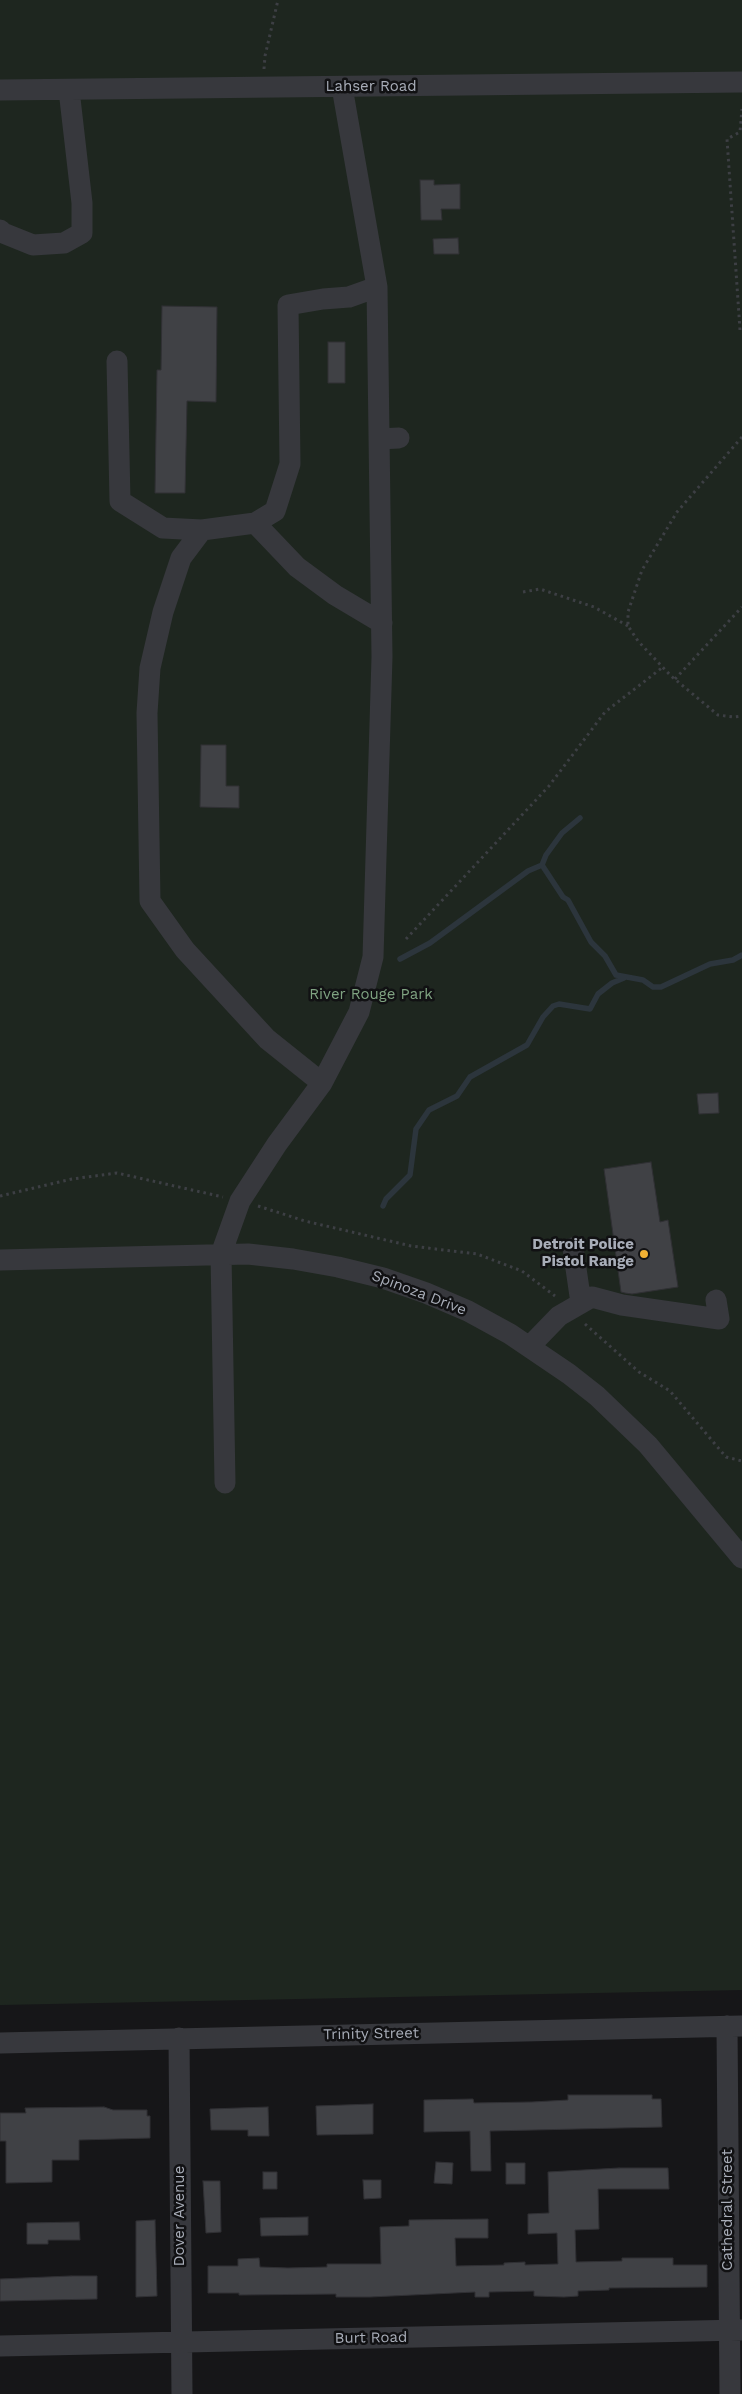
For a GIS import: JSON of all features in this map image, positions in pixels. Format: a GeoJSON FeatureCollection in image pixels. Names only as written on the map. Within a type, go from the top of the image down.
{"type":"FeatureCollection","features":[{"type":"Feature","properties":{"kind":"street","name":"Lahser Road"},"geometry":{"type":"LineString","coordinates":[[0,90],[742,82]]}},
{"type":"Feature","properties":{"kind":"street"},"geometry":{"type":"LineString","coordinates":[[225,1483],[221,1254],[240,1201],[277,1144],[322,1083],[359,1012],[373,957],[389,439],[377,287],[342,87]]}},
{"type":"Feature","properties":{"kind":"street"},"geometry":{"type":"LineString","coordinates":[[6,238],[32,244],[64,243],[82,233],[82,203],[69,90]]}},
{"type":"Feature","properties":{"kind":"street"},"geometry":{"type":"LineString","coordinates":[[117,361],[120,500],[163,528],[202,530],[255,523],[275,511],[290,464],[288,305],[349,297],[377,287]]}},
{"type":"Feature","properties":{"kind":"street"},"geometry":{"type":"LineString","coordinates":[[255,523],[298,567],[335,595],[382,624]]}},
{"type":"Feature","properties":{"kind":"street"},"geometry":{"type":"LineString","coordinates":[[202,530],[181,558],[163,612],[150,668],[147,713],[150,901],[185,950],[267,1039],[322,1083]]}},
{"type":"Feature","properties":{"kind":"street"},"geometry":{"type":"LineString","coordinates":[[573,1248],[581,1303]]}},
{"type":"Feature","properties":{"kind":"street","name":"Spinoza Drive"},"geometry":{"type":"LineString","coordinates":[[0,1260],[221,1254],[293,1259],[338,1266],[383,1278],[426,1293],[468,1311],[530,1346],[569,1374],[623,1420],[648,1445],[742,1558]]}},
{"type":"Feature","properties":{"kind":"street"},"geometry":{"type":"LineString","coordinates":[[530,1346],[559,1316],[592,1297],[718,1320],[716,1300]]}},
{"type":"Feature","properties":{"kind":"street","name":"Trinity Street"},"geometry":{"type":"LineString","coordinates":[[0,2043],[734,2026]]}},
{"type":"Feature","properties":{"kind":"street","name":"Cathedral Street"},"geometry":{"type":"LineString","coordinates":[[730,2394],[736,2330],[734,2026]]}},
{"type":"Feature","properties":{"kind":"street","name":"Dover Avenue"},"geometry":{"type":"LineString","coordinates":[[179,2038],[182,2394]]}},
{"type":"Feature","properties":{"kind":"street","name":"Burt Road"},"geometry":{"type":"LineString","coordinates":[[0,2346],[736,2330]]}},
{"type":"Feature","properties":{"kind":"path"},"geometry":{"type":"LineString","coordinates":[[263,87],[265,56],[278,0]]}},
{"type":"Feature","properties":{"kind":"path"},"geometry":{"type":"LineString","coordinates":[[740,330],[727,139],[740,132],[742,109]]}},
{"type":"Feature","properties":{"kind":"path"},"geometry":{"type":"LineString","coordinates":[[628,626],[628,612],[642,570],[657,545],[677,512],[742,437]]}},
{"type":"Feature","properties":{"kind":"path"},"geometry":{"type":"LineString","coordinates":[[523,592],[540,589],[594,607],[628,626],[638,641],[675,679],[718,715],[742,716]]}},
{"type":"Feature","properties":{"kind":"path"},"geometry":{"type":"LineString","coordinates":[[675,679],[742,607]]}},
{"type":"Feature","properties":{"kind":"path"},"geometry":{"type":"LineString","coordinates":[[406,939],[549,786],[605,712],[663,667]]}},
{"type":"Feature","properties":{"kind":"green space","name":"River Rouge Park"},"geometry":{"type":"Polygon","coordinates":[[[0,0],[742,0],[742,1990],[0,2005],[0,0]]]}},
{"type":"Feature","properties":{"kind":"building"},"geometry":{"type":"Polygon","coordinates":[[[420,180],[434,180],[434,185],[460,184],[460,209],[441,209],[442,220],[421,220],[420,180]]]}},
{"type":"Feature","properties":{"kind":"building"},"geometry":{"type":"Polygon","coordinates":[[[458,238],[459,254],[434,254],[433,239],[458,238]]]}},
{"type":"Feature","properties":{"kind":"building"},"geometry":{"type":"Polygon","coordinates":[[[162,306],[217,307],[216,402],[187,401],[185,493],[155,493],[157,370],[161,370],[162,306]]]}},
{"type":"Feature","properties":{"kind":"building"},"geometry":{"type":"Polygon","coordinates":[[[328,342],[345,342],[345,383],[328,383],[328,342]]]}},
{"type":"Feature","properties":{"kind":"building"},"geometry":{"type":"Polygon","coordinates":[[[201,745],[226,745],[226,786],[239,786],[239,808],[200,807],[201,745]]]}},
{"type":"Feature","properties":{"kind":"building"},"geometry":{"type":"Polygon","coordinates":[[[718,1093],[719,1113],[699,1114],[697,1094],[718,1093]]]}},
{"type":"Feature","properties":{"kind":"building","name":"Detroit Police Pistol Range"},"geometry":{"type":"Polygon","coordinates":[[[651,1162],[660,1222],[668,1220],[678,1287],[632,1294],[625,1293],[621,1292],[604,1169],[651,1162]]]}},
{"type":"Feature","properties":{"kind":"building"},"geometry":{"type":"Polygon","coordinates":[[[568,2095],[652,2095],[652,2099],[661,2099],[662,2127],[490,2131],[491,2171],[471,2171],[470,2131],[424,2132],[424,2100],[473,2099],[474,2103],[532,2102],[568,2100],[568,2095]]]}},
{"type":"Feature","properties":{"kind":"building"},"geometry":{"type":"Polygon","coordinates":[[[373,2104],[373,2134],[317,2135],[316,2106],[373,2104]]]}},
{"type":"Feature","properties":{"kind":"building"},"geometry":{"type":"Polygon","coordinates":[[[104,2107],[113,2110],[147,2110],[147,2116],[150,2116],[150,2138],[79,2140],[79,2160],[52,2160],[52,2182],[6,2183],[6,2141],[0,2141],[0,2113],[26,2113],[25,2108],[104,2107]]]}},
{"type":"Feature","properties":{"kind":"building"},"geometry":{"type":"Polygon","coordinates":[[[268,2107],[269,2136],[248,2136],[248,2130],[211,2130],[210,2109],[268,2107]]]}},
{"type":"Feature","properties":{"kind":"building"},"geometry":{"type":"Polygon","coordinates":[[[436,2162],[453,2163],[452,2184],[434,2183],[436,2162]]]}},
{"type":"Feature","properties":{"kind":"building"},"geometry":{"type":"Polygon","coordinates":[[[506,2163],[525,2163],[525,2184],[506,2184],[506,2163]]]}},
{"type":"Feature","properties":{"kind":"building"},"geometry":{"type":"Polygon","coordinates":[[[619,2168],[668,2168],[669,2189],[598,2189],[599,2229],[575,2230],[576,2262],[622,2261],[622,2258],[673,2258],[673,2265],[707,2265],[707,2287],[609,2288],[609,2290],[578,2291],[578,2296],[564,2297],[534,2296],[534,2291],[489,2292],[489,2297],[475,2297],[475,2292],[370,2297],[336,2297],[336,2294],[239,2295],[239,2293],[208,2293],[208,2266],[238,2266],[238,2259],[259,2258],[260,2267],[288,2268],[327,2267],[327,2264],[381,2264],[380,2227],[409,2226],[409,2220],[488,2219],[488,2238],[455,2238],[456,2266],[504,2265],[504,2263],[525,2262],[525,2265],[558,2264],[557,2233],[528,2234],[528,2214],[549,2213],[548,2172],[619,2168]]]}},
{"type":"Feature","properties":{"kind":"building"},"geometry":{"type":"Polygon","coordinates":[[[263,2172],[277,2172],[277,2189],[263,2189],[263,2172]]]}},
{"type":"Feature","properties":{"kind":"building"},"geometry":{"type":"Polygon","coordinates":[[[363,2180],[381,2180],[381,2198],[364,2199],[363,2180]]]}},
{"type":"Feature","properties":{"kind":"building"},"geometry":{"type":"Polygon","coordinates":[[[203,2181],[220,2181],[221,2232],[206,2233],[203,2181]]]}},
{"type":"Feature","properties":{"kind":"building"},"geometry":{"type":"Polygon","coordinates":[[[308,2217],[308,2235],[261,2236],[260,2218],[308,2217]]]}},
{"type":"Feature","properties":{"kind":"building"},"geometry":{"type":"Polygon","coordinates":[[[155,2220],[157,2296],[136,2297],[136,2221],[155,2220]]]}},
{"type":"Feature","properties":{"kind":"building"},"geometry":{"type":"Polygon","coordinates":[[[79,2222],[80,2240],[48,2240],[48,2244],[27,2244],[27,2223],[79,2222]]]}},
{"type":"Feature","properties":{"kind":"building"},"geometry":{"type":"Polygon","coordinates":[[[97,2276],[97,2299],[0,2301],[0,2279],[97,2276]]]}},
{"type":"Feature","properties":{"kind":"waterway"},"geometry":{"type":"LineString","coordinates":[[400,959],[430,943],[528,871],[542,865],[546,855],[562,833],[580,818]]}},
{"type":"Feature","properties":{"kind":"waterway"},"geometry":{"type":"LineString","coordinates":[[542,865],[563,897],[568,900],[591,942],[605,956],[616,975],[643,980],[653,987],[661,987],[710,964],[733,960],[742,955]]}},
{"type":"Feature","properties":{"kind":"waterway"},"geometry":{"type":"LineString","coordinates":[[383,1206],[386,1199],[410,1175],[416,1129],[429,1110],[457,1096],[470,1077],[527,1045],[543,1017],[553,1006],[559,1004],[590,1009],[598,994],[612,983],[624,978]]}},
{"type":"Feature","properties":{"kind":"place","name":"Detroit Police Pistol Range"},"geometry":{"type":"Point","coordinates":[644,1254]}}]}
